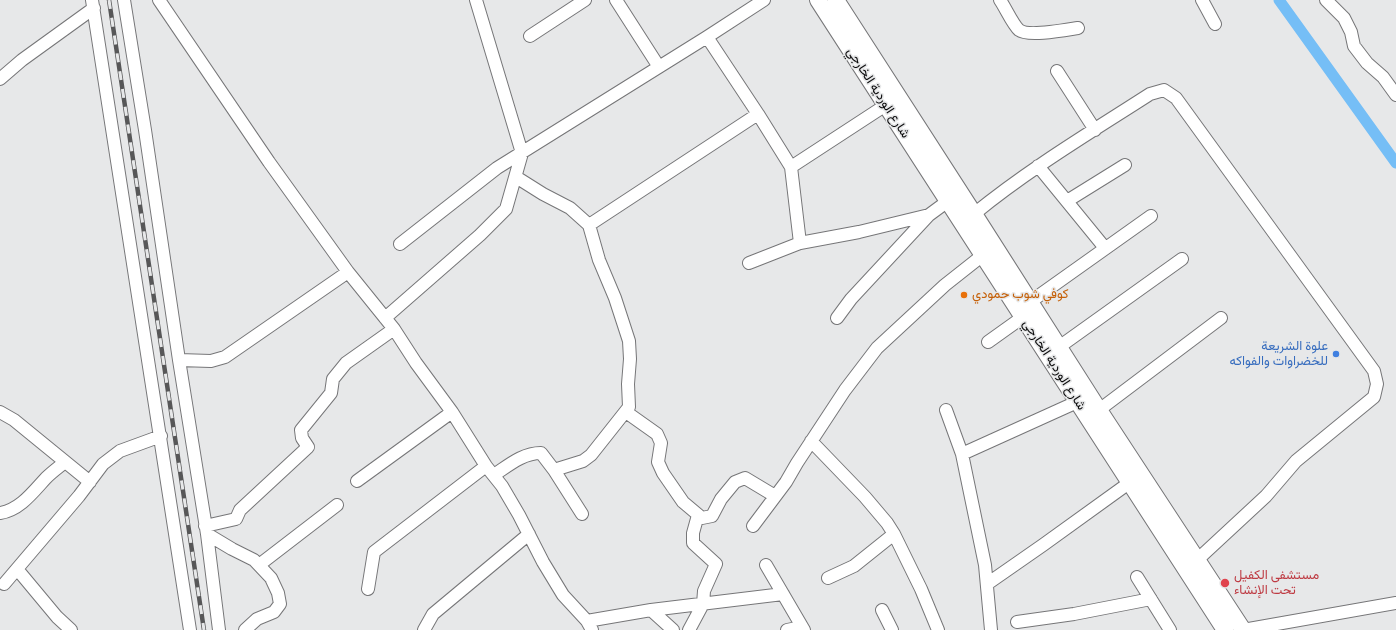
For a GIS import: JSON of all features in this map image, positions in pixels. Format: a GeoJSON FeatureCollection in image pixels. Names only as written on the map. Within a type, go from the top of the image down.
{"type":"FeatureCollection","features":[{"type":"Feature","properties":{"kind":"main road"},"geometry":{"type":"LineString","coordinates":[[818,0],[823,2],[828,0]]}},
{"type":"Feature","properties":{"kind":"main road","name":"شارع الوردية الخارجي"},"geometry":{"type":"LineString","coordinates":[[818,0],[859,50],[974,214],[1099,410],[1243,630]]}},
{"type":"Feature","properties":{"kind":"main road","name":"شارع الوردية الخارجي"},"geometry":{"type":"LineString","coordinates":[[836,0],[886,104],[1223,630]]}},
{"type":"Feature","properties":{"kind":"street"},"geometry":{"type":"LineString","coordinates":[[124,0],[206,530],[219,630]]}},
{"type":"Feature","properties":{"kind":"street"},"geometry":{"type":"LineString","coordinates":[[159,0],[269,162],[348,272],[394,329],[416,363],[452,412],[519,515],[543,562],[563,595],[590,626],[651,610],[783,594]]}},
{"type":"Feature","properties":{"kind":"street"},"geometry":{"type":"LineString","coordinates":[[385,318],[480,236],[506,209],[516,176],[522,153],[476,0]]}},
{"type":"Feature","properties":{"kind":"street"},"geometry":{"type":"LineString","coordinates":[[530,36],[585,0]]}},
{"type":"Feature","properties":{"kind":"street"},"geometry":{"type":"LineString","coordinates":[[616,0],[659,67]]}},
{"type":"Feature","properties":{"kind":"street"},"geometry":{"type":"LineString","coordinates":[[400,244],[497,168],[764,0]]}},
{"type":"Feature","properties":{"kind":"street"},"geometry":{"type":"LineString","coordinates":[[1000,0],[1018,29],[1024,33],[1078,28]]}},
{"type":"Feature","properties":{"kind":"street"},"geometry":{"type":"LineString","coordinates":[[1202,0],[1214,24]]}},
{"type":"Feature","properties":{"kind":"street"},"geometry":{"type":"LineString","coordinates":[[1326,0],[1344,18],[1351,32],[1354,46],[1367,63],[1383,77],[1396,95]]}},
{"type":"Feature","properties":{"kind":"street"},"geometry":{"type":"LineString","coordinates":[[0,79],[93,4],[190,630]]}},
{"type":"Feature","properties":{"kind":"street"},"geometry":{"type":"LineString","coordinates":[[707,37],[758,114],[790,167],[800,243]]}},
{"type":"Feature","properties":{"kind":"street"},"geometry":{"type":"LineString","coordinates":[[1058,71],[1094,130]]}},
{"type":"Feature","properties":{"kind":"street"},"geometry":{"type":"LineString","coordinates":[[974,214],[1005,189],[1038,166],[1150,94],[1164,90],[1176,98],[1374,371],[1377,384],[1374,397],[1296,461],[1266,496],[1197,560]]}},
{"type":"Feature","properties":{"kind":"street"},"geometry":{"type":"LineString","coordinates":[[790,167],[886,104]]}},
{"type":"Feature","properties":{"kind":"street"},"geometry":{"type":"LineString","coordinates":[[589,225],[758,114]]}},
{"type":"Feature","properties":{"kind":"street"},"geometry":{"type":"LineString","coordinates":[[1067,202],[1125,165]]}},
{"type":"Feature","properties":{"kind":"street"},"geometry":{"type":"LineString","coordinates":[[1038,166],[1105,248]]}},
{"type":"Feature","properties":{"kind":"street"},"geometry":{"type":"LineString","coordinates":[[516,176],[570,208],[589,225],[599,260],[615,298],[629,341],[629,407],[591,455],[582,461],[554,470]]}},
{"type":"Feature","properties":{"kind":"street"},"geometry":{"type":"LineString","coordinates":[[837,318],[851,300],[929,215],[948,201]]}},
{"type":"Feature","properties":{"kind":"street"},"geometry":{"type":"LineString","coordinates":[[748,263],[800,243],[859,232],[929,215]]}},
{"type":"Feature","properties":{"kind":"street"},"geometry":{"type":"LineString","coordinates":[[1030,302],[1151,216]]}},
{"type":"Feature","properties":{"kind":"street"},"geometry":{"type":"LineString","coordinates":[[753,526],[774,496],[786,482],[845,390],[877,348],[945,285],[983,255]]}},
{"type":"Feature","properties":{"kind":"street"},"geometry":{"type":"LineString","coordinates":[[1059,347],[1182,259]]}},
{"type":"Feature","properties":{"kind":"street"},"geometry":{"type":"LineString","coordinates":[[179,360],[211,361],[225,357],[348,272]]}},
{"type":"Feature","properties":{"kind":"street"},"geometry":{"type":"LineString","coordinates":[[988,342],[1023,318]]}},
{"type":"Feature","properties":{"kind":"street"},"geometry":{"type":"LineString","coordinates":[[1099,410],[1221,318]]}},
{"type":"Feature","properties":{"kind":"street"},"geometry":{"type":"LineString","coordinates":[[206,530],[236,519],[240,510],[308,447],[302,438],[301,430],[331,394],[333,379],[346,363],[394,329]]}},
{"type":"Feature","properties":{"kind":"street"},"geometry":{"type":"LineString","coordinates":[[962,454],[1077,402]]}},
{"type":"Feature","properties":{"kind":"street"},"geometry":{"type":"LineString","coordinates":[[946,410],[962,454],[985,565],[991,630]]}},
{"type":"Feature","properties":{"kind":"street"},"geometry":{"type":"LineString","coordinates":[[0,412],[14,420],[90,482]]}},
{"type":"Feature","properties":{"kind":"street"},"geometry":{"type":"LineString","coordinates":[[357,482],[452,412]]}},
{"type":"Feature","properties":{"kind":"street"},"geometry":{"type":"LineString","coordinates":[[626,412],[657,434],[660,443],[658,462],[663,473],[683,502],[702,518],[712,516],[721,499],[735,482],[745,478],[774,496]]}},
{"type":"Feature","properties":{"kind":"street"},"geometry":{"type":"LineString","coordinates":[[4,584],[79,496],[104,464],[120,451],[161,436]]}},
{"type":"Feature","properties":{"kind":"street"},"geometry":{"type":"LineString","coordinates":[[811,441],[887,523],[921,589],[938,630]]}},
{"type":"Feature","properties":{"kind":"street"},"geometry":{"type":"LineString","coordinates":[[494,475],[520,458],[532,453],[542,453],[582,514]]}},
{"type":"Feature","properties":{"kind":"street"},"geometry":{"type":"LineString","coordinates":[[0,513],[19,505],[28,498],[47,477],[65,462]]}},
{"type":"Feature","properties":{"kind":"street"},"geometry":{"type":"LineString","coordinates":[[368,589],[374,552],[486,466]]}},
{"type":"Feature","properties":{"kind":"street"},"geometry":{"type":"LineString","coordinates":[[987,584],[1043,546],[1129,483]]}},
{"type":"Feature","properties":{"kind":"street"},"geometry":{"type":"LineString","coordinates":[[259,565],[337,505]]}},
{"type":"Feature","properties":{"kind":"street"},"geometry":{"type":"LineString","coordinates":[[689,630],[703,604],[704,591],[716,564],[693,543],[693,533],[698,515]]}},
{"type":"Feature","properties":{"kind":"street"},"geometry":{"type":"LineString","coordinates":[[206,530],[232,549],[254,560],[271,578],[278,593],[280,604],[274,612],[257,619],[245,630]]}},
{"type":"Feature","properties":{"kind":"street"},"geometry":{"type":"LineString","coordinates":[[424,630],[433,614],[529,534]]}},
{"type":"Feature","properties":{"kind":"street"},"geometry":{"type":"LineString","coordinates":[[828,578],[854,566],[894,534]]}},
{"type":"Feature","properties":{"kind":"street"},"geometry":{"type":"LineString","coordinates":[[766,565],[803,629],[788,630]]}},
{"type":"Feature","properties":{"kind":"street"},"geometry":{"type":"LineString","coordinates":[[17,569],[56,617],[71,630]]}},
{"type":"Feature","properties":{"kind":"street"},"geometry":{"type":"LineString","coordinates":[[1137,577],[1170,630]]}},
{"type":"Feature","properties":{"kind":"street"},"geometry":{"type":"LineString","coordinates":[[1017,622],[1074,614],[1151,599]]}},
{"type":"Feature","properties":{"kind":"street"},"geometry":{"type":"LineString","coordinates":[[1243,630],[1396,603]]}},
{"type":"Feature","properties":{"kind":"street"},"geometry":{"type":"LineString","coordinates":[[651,610],[673,630]]}},
{"type":"Feature","properties":{"kind":"street"},"geometry":{"type":"LineString","coordinates":[[882,610],[892,630]]}},
{"type":"Feature","properties":{"kind":"waterway"},"geometry":{"type":"LineString","coordinates":[[1279,0],[1396,163]]}},
{"type":"Feature","properties":{"kind":"railway"},"geometry":{"type":"LineString","coordinates":[[109,0],[204,630]]}},
{"type":"Feature","properties":{"kind":"place","name":"كوفي شوب حمودي"},"geometry":{"type":"Point","coordinates":[964,295]}},
{"type":"Feature","properties":{"kind":"place","name":"علوة الشريعة للخضراوات والفواكه"},"geometry":{"type":"Point","coordinates":[1336,354]}},
{"type":"Feature","properties":{"kind":"place","name":"مستشفى الكفيل تحت الإنشاء"},"geometry":{"type":"Point","coordinates":[1225,583]}}]}
